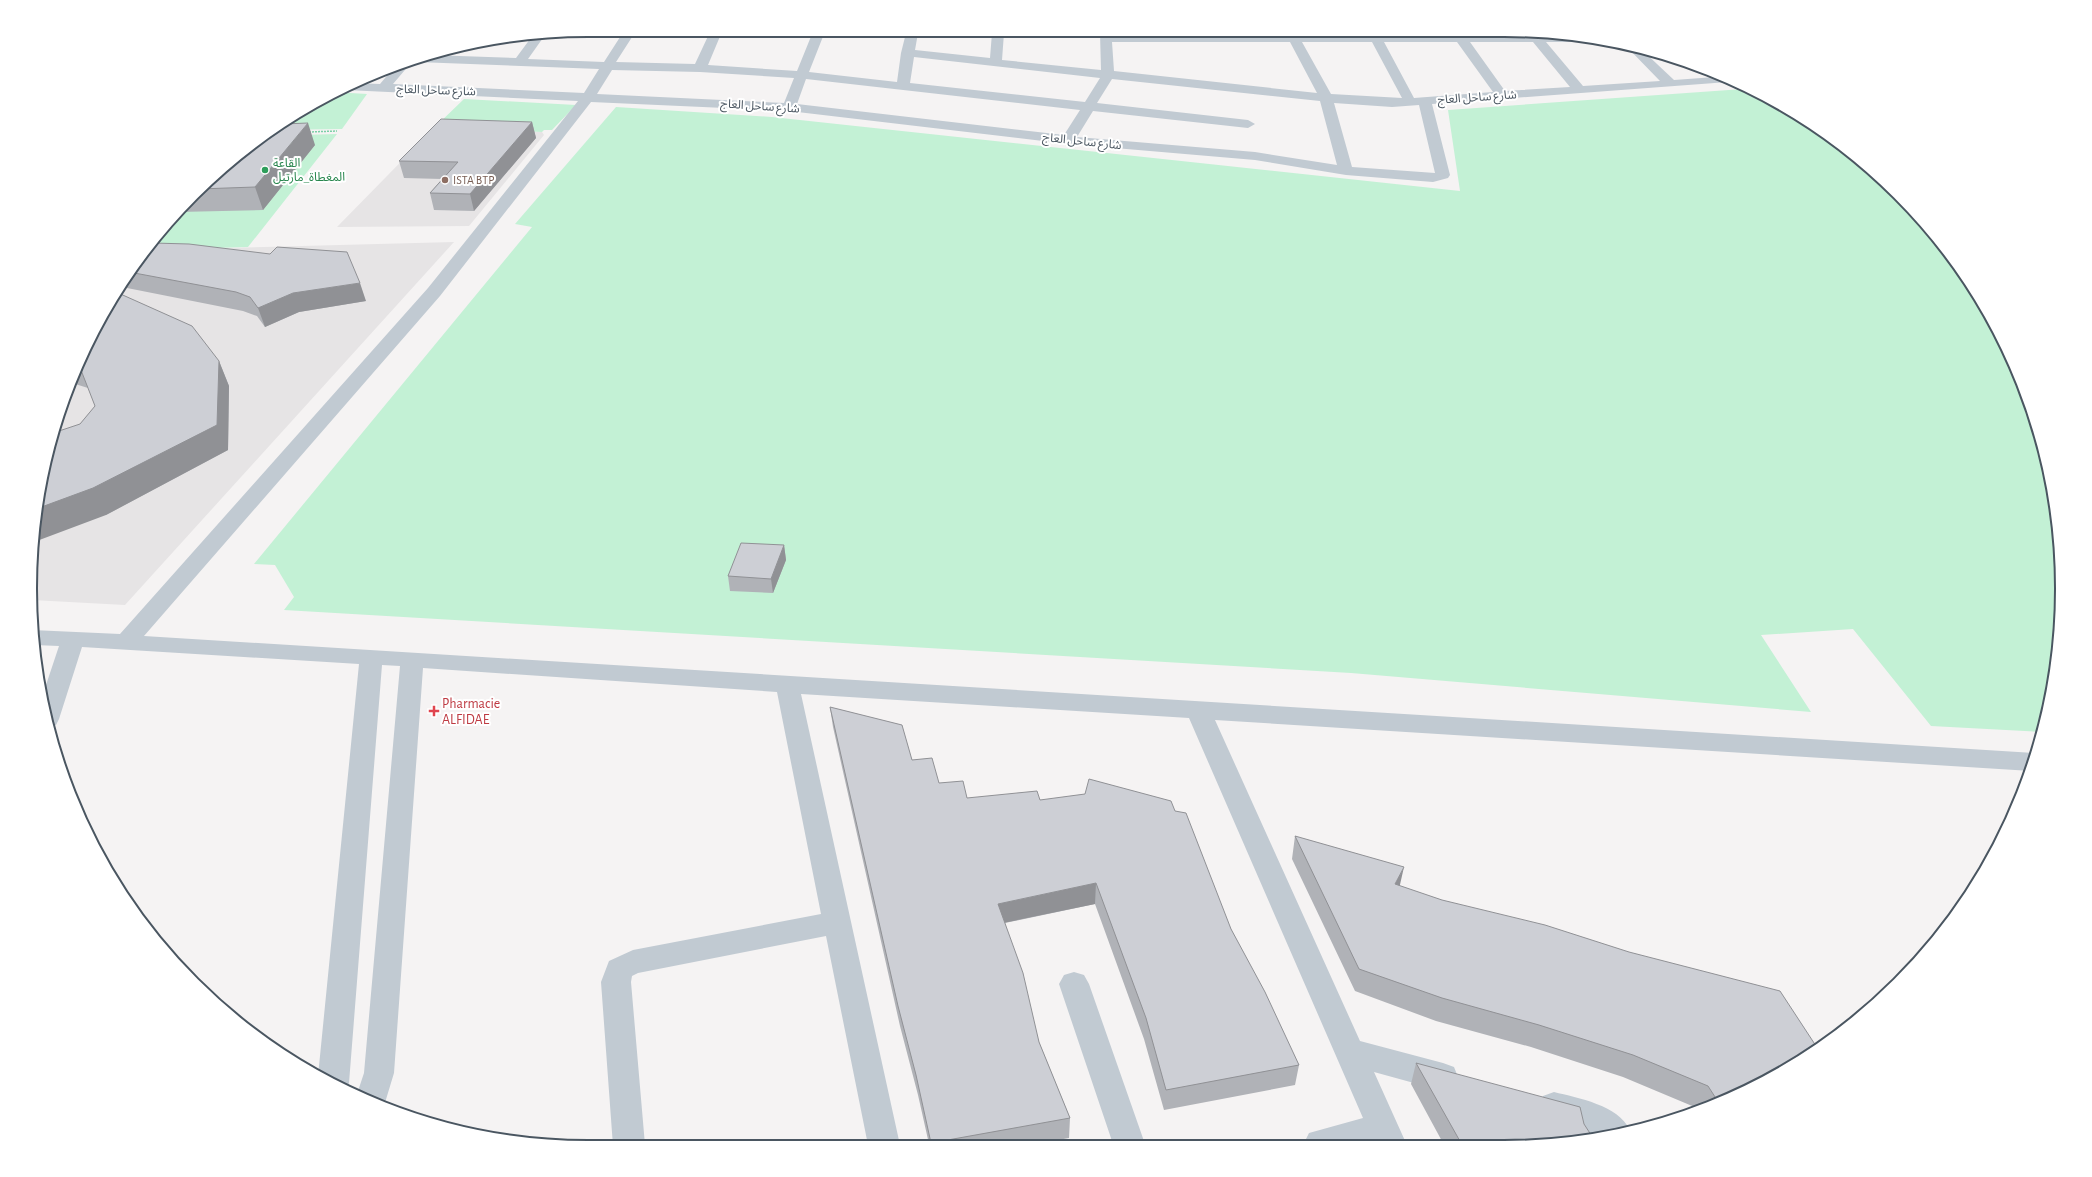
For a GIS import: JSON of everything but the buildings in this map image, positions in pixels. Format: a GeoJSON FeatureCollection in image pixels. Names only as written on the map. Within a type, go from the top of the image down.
{"type":"FeatureCollection","features":[{"type":"Feature","properties":{"kind":"street"},"geometry":{"type":"LineString","coordinates":[[125,643],[434,292],[589,96],[626,37]]}},
{"type":"Feature","properties":{"kind":"street"},"geometry":{"type":"LineString","coordinates":[[700,68],[714,37]]}},
{"type":"Feature","properties":{"kind":"street"},"geometry":{"type":"LineString","coordinates":[[789,107],[817,37]]}},
{"type":"Feature","properties":{"kind":"street"},"geometry":{"type":"LineString","coordinates":[[902,85],[911,37]]}},
{"type":"Feature","properties":{"kind":"street"},"geometry":{"type":"LineString","coordinates":[[996,64],[998,37]]}},
{"type":"Feature","properties":{"kind":"street"},"geometry":{"type":"LineString","coordinates":[[1068,140],[1108,75],[1106,37]]}},
{"type":"Feature","properties":{"kind":"street"},"geometry":{"type":"LineString","coordinates":[[1295,37],[1326,98],[1346,171]]}},
{"type":"Feature","properties":{"kind":"street"},"geometry":{"type":"LineString","coordinates":[[1336,37],[1377,39],[1486,37]]}},
{"type":"Feature","properties":{"kind":"street"},"geometry":{"type":"LineString","coordinates":[[1462,38],[1501,96]]}},
{"type":"Feature","properties":{"kind":"street"},"geometry":{"type":"LineString","coordinates":[[1536,38],[1579,90]]}},
{"type":"Feature","properties":{"kind":"street"},"geometry":{"type":"LineString","coordinates":[[1377,39],[1410,102]]}},
{"type":"Feature","properties":{"kind":"street"},"geometry":{"type":"LineString","coordinates":[[519,63],[536,40]]}},
{"type":"Feature","properties":{"kind":"street"},"geometry":{"type":"LineString","coordinates":[[907,53],[996,64],[1326,98],[1392,103],[1425,101]]}},
{"type":"Feature","properties":{"kind":"street"},"geometry":{"type":"LineString","coordinates":[[1640,55],[1671,84]]}},
{"type":"Feature","properties":{"kind":"street"},"geometry":{"type":"LineString","coordinates":[[436,59],[519,63],[700,68],[801,75],[902,85],[1089,108],[1252,140],[1242,90]]}},
{"type":"Feature","properties":{"kind":"street"},"geometry":{"type":"LineString","coordinates":[[384,87],[397,71]]}},
{"type":"Feature","properties":{"kind":"street","name":"شارع ساحل العاج"},"geometry":{"type":"LineString","coordinates":[[361,86],[589,96],[789,107],[1068,140],[1252,140],[1284,163],[1346,171],[1433,178],[1442,175],[1425,101],[1718,80]]}},
{"type":"Feature","properties":{"kind":"street"},"geometry":{"type":"LineString","coordinates":[[39,637],[412,659],[788,685],[2027,762]]}},
{"type":"Feature","properties":{"kind":"street"},"geometry":{"type":"LineString","coordinates":[[51,708],[73,640]]}},
{"type":"Feature","properties":{"kind":"street"},"geometry":{"type":"LineString","coordinates":[[334,1077],[371,657]]}},
{"type":"Feature","properties":{"kind":"street"},"geometry":{"type":"LineString","coordinates":[[372,1096],[379,1073],[412,659]]}},
{"type":"Feature","properties":{"kind":"street"},"geometry":{"type":"LineString","coordinates":[[788,685],[836,923],[883,1140]]}},
{"type":"Feature","properties":{"kind":"street"},"geometry":{"type":"LineString","coordinates":[[1198,710],[1386,1135],[1345,1140]]}},
{"type":"Feature","properties":{"kind":"street"},"geometry":{"type":"LineString","coordinates":[[629,1140],[616,982],[619,970],[633,962],[836,923]]}},
{"type":"Feature","properties":{"kind":"street"},"geometry":{"type":"LineString","coordinates":[[1074,984],[1128,1140]]}},
{"type":"Feature","properties":{"kind":"street"},"geometry":{"type":"LineString","coordinates":[[1350,1052],[1473,1084]]}},
{"type":"Feature","properties":{"kind":"street"},"geometry":{"type":"LineString","coordinates":[[1526,1099],[1572,1111],[1611,1129]]}},
{"type":"Feature","properties":{"kind":"path"},"geometry":{"type":"LineString","coordinates":[[306,132],[337,132]]}},
{"type":"Feature","properties":{"kind":"shaded area","name":"ISTA BTP"},"geometry":{"type":"Polygon","coordinates":[[[435,127],[542,132],[544,135],[469,226],[337,227],[435,127]]]}},
{"type":"Feature","properties":{"kind":"shaded area"},"geometry":{"type":"Polygon","coordinates":[[[454,242],[125,605],[37,600],[38,552],[42,517],[48,481],[66,411],[79,377],[111,313],[130,282],[154,250],[454,242]]]}},
{"type":"Feature","properties":{"kind":"green space"},"geometry":{"type":"Polygon","coordinates":[[[1737,89],[1779,111],[1810,130],[1839,151],[1867,174],[1918,225],[1962,282],[1981,313],[2013,377],[2026,411],[2036,446],[2050,517],[2054,552],[2055,588],[2054,625],[2050,660],[2036,732],[1931,726],[1853,629],[1761,635],[1811,712],[1351,673],[284,610],[294,597],[275,565],[254,564],[532,227],[515,224],[616,107],[772,117],[1460,191],[1448,110],[1737,89]]]}},
{"type":"Feature","properties":{"kind":"green space"},"geometry":{"type":"Polygon","coordinates":[[[348,93],[367,94],[342,129],[282,130],[313,111],[348,93]]]}},
{"type":"Feature","properties":{"kind":"green space"},"geometry":{"type":"Polygon","coordinates":[[[464,99],[576,105],[552,130],[544,130],[542,132],[435,127],[464,99]]]}},
{"type":"Feature","properties":{"kind":"green space","name":"القاعة المغطاة_مارتيل"},"geometry":{"type":"Polygon","coordinates":[[[337,134],[248,247],[154,250],[174,225],[225,174],[274,136],[337,134]]]}},
{"type":"Feature","properties":{"kind":"place","name":"القاعة المغطاة_مارتيل"},"geometry":{"type":"Point","coordinates":[265,170]}},
{"type":"Feature","properties":{"kind":"place","name":"ISTA BTP"},"geometry":{"type":"Point","coordinates":[445,180]}},
{"type":"Feature","properties":{"kind":"place","name":"Pharmacie ALFIDAE"},"geometry":{"type":"Point","coordinates":[434,711]}}]}
